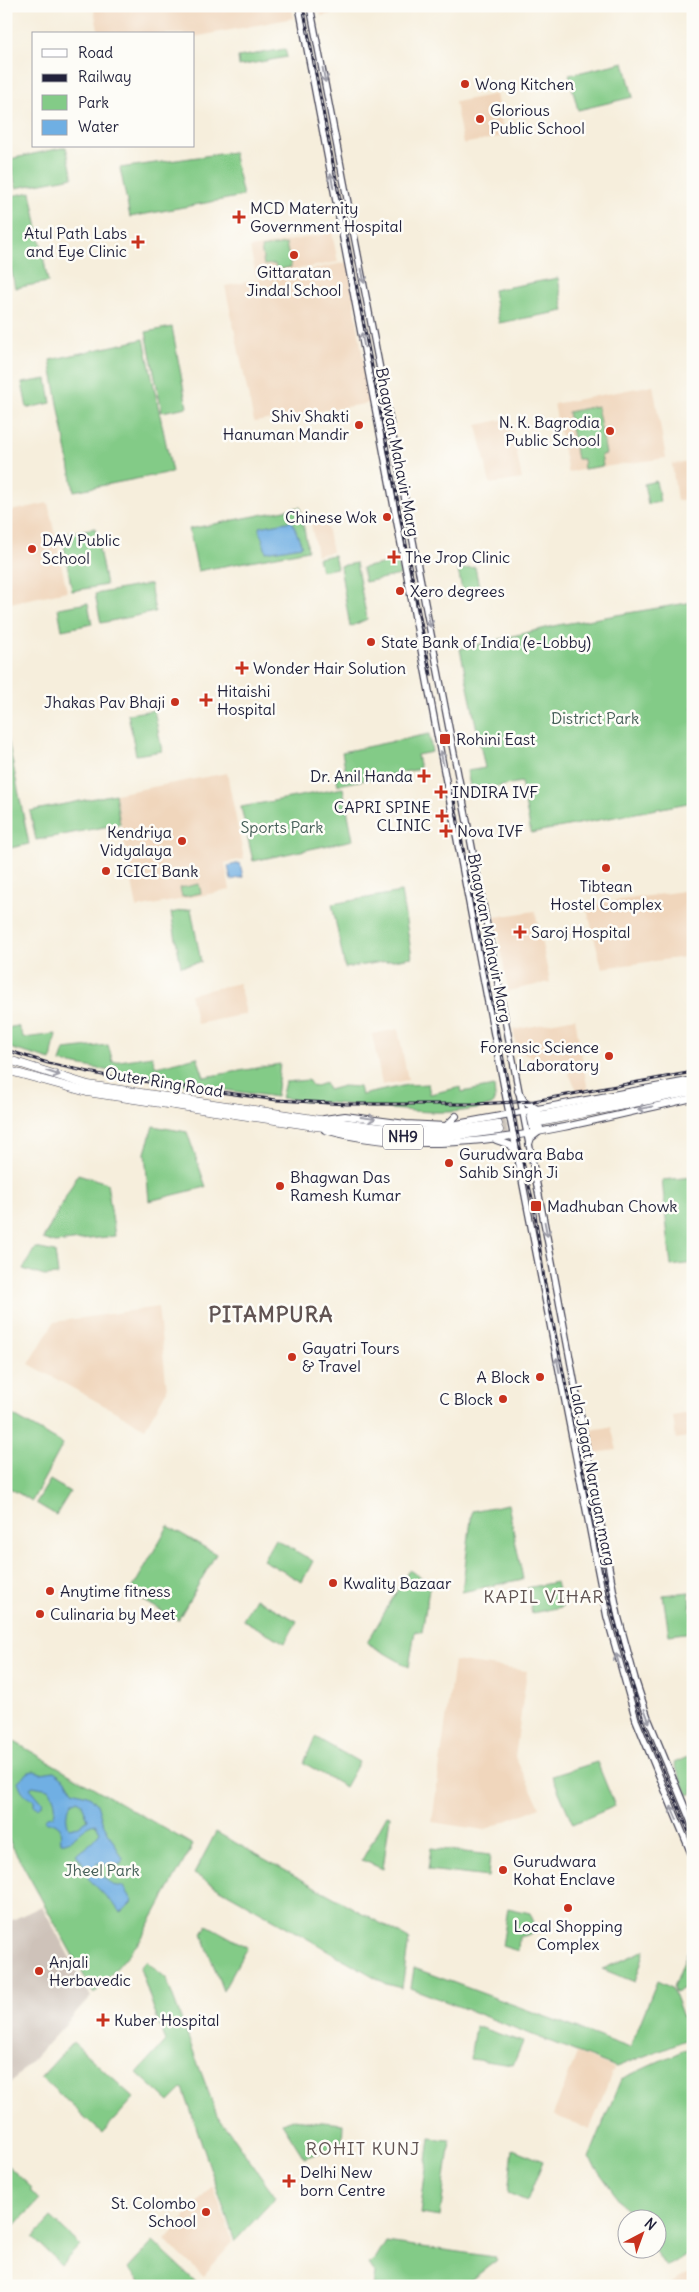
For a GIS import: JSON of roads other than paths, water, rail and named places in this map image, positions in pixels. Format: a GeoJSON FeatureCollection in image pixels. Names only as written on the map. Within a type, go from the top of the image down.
{"type":"FeatureCollection","features":[{"type":"Feature","properties":{"kind":"highway","name":"Outer Ring Road"},"geometry":{"type":"LineString","coordinates":[[6,1059],[88,1085],[320,1120],[446,1132],[498,1127],[445,1137],[403,1137],[86,1092],[6,1070]]}},
{"type":"Feature","properties":{"kind":"highway"},"geometry":{"type":"LineString","coordinates":[[693,1085],[535,1120],[693,1091]]}},
{"type":"Feature","properties":{"kind":"main road","name":"Bhagwan Mahavir Marg"},"geometry":{"type":"LineString","coordinates":[[299,6],[510,1115]]}},
{"type":"Feature","properties":{"kind":"main road","name":"Bhagwan Mahavir Marg"},"geometry":{"type":"LineString","coordinates":[[310,6],[523,1113]]}},
{"type":"Feature","properties":{"kind":"main road"},"geometry":{"type":"LineString","coordinates":[[316,95],[327,93]]}},
{"type":"Feature","properties":{"kind":"main road"},"geometry":{"type":"LineString","coordinates":[[320,1120],[345,1116],[406,1124],[446,1126],[693,1080]]}},
{"type":"Feature","properties":{"kind":"main road"},"geometry":{"type":"LineString","coordinates":[[518,1091],[524,1101],[540,1110]]}},
{"type":"Feature","properties":{"kind":"main road"},"geometry":{"type":"LineString","coordinates":[[308,1125],[343,1135],[403,1143],[446,1144],[492,1139],[541,1130],[693,1098]]}},
{"type":"Feature","properties":{"kind":"main road"},"geometry":{"type":"LineString","coordinates":[[540,1110],[530,1116],[533,1128],[606,1117]]}},
{"type":"Feature","properties":{"kind":"main road","name":"Lala Jagat Narayan marg"},"geometry":{"type":"LineString","coordinates":[[523,1113],[618,1616],[645,1711],[693,1827]]}},
{"type":"Feature","properties":{"kind":"main road","name":"Lala Jagat Narayan marg"},"geometry":{"type":"LineString","coordinates":[[510,1115],[607,1617],[636,1720],[693,1858]]}},
{"type":"Feature","properties":{"kind":"main road"},"geometry":{"type":"LineString","coordinates":[[446,1126],[456,1116]]}},
{"type":"Feature","properties":{"kind":"main road"},"geometry":{"type":"LineString","coordinates":[[529,1144],[535,1134],[541,1130]]}},
{"type":"Feature","properties":{"kind":"main road"},"geometry":{"type":"LineString","coordinates":[[492,1139],[510,1145],[516,1151]]}},
{"type":"Feature","properties":{"kind":"water"},"geometry":{"type":"Polygon","coordinates":[[[292,521],[302,546],[266,552],[259,527],[292,521]]]}},
{"type":"Feature","properties":{"kind":"water"},"geometry":{"type":"Polygon","coordinates":[[[240,863],[243,877],[231,880],[228,866],[240,863]]]}},
{"type":"Feature","properties":{"kind":"water"},"geometry":{"type":"Polygon","coordinates":[[[54,1771],[66,1780],[73,1791],[90,1796],[97,1804],[102,1821],[123,1859],[121,1864],[115,1866],[97,1863],[95,1867],[112,1885],[124,1887],[133,1901],[123,1911],[121,1912],[88,1878],[87,1869],[76,1854],[86,1848],[100,1832],[96,1824],[86,1828],[70,1840],[61,1842],[60,1827],[55,1823],[46,1823],[45,1819],[53,1816],[55,1809],[54,1799],[49,1789],[33,1786],[30,1788],[43,1803],[38,1808],[34,1806],[34,1800],[25,1794],[20,1787],[18,1781],[29,1772],[54,1771]],[[73,1801],[69,1808],[67,1821],[69,1828],[79,1826],[88,1819],[81,1802],[73,1801]]]}},
{"type":"Feature","properties":{"kind":"tunnel"},"geometry":{"type":"LineString","coordinates":[[498,1124],[534,1117]]}},
{"type":"Feature","properties":{"kind":"tunnel"},"geometry":{"type":"LineString","coordinates":[[499,1130],[531,1124]]}},
{"type":"Feature","properties":{"kind":"railway"},"geometry":{"type":"LineString","coordinates":[[303,6],[431,675]]}},
{"type":"Feature","properties":{"kind":"railway"},"geometry":{"type":"LineString","coordinates":[[452,789],[523,1162],[534,1206],[544,1279],[613,1616],[641,1717],[693,1842]]}},
{"type":"Feature","properties":{"kind":"railway"},"geometry":{"type":"LineString","coordinates":[[6,1050],[48,1063],[107,1076],[277,1100],[347,1104],[475,1104],[534,1101],[693,1072]]}},
{"type":"Feature","properties":{"kind":"place","name":"Wong Kitchen"},"geometry":{"type":"Point","coordinates":[465,84]}},
{"type":"Feature","properties":{"kind":"place","name":"Glorious Public School"},"geometry":{"type":"Point","coordinates":[480,119]}},
{"type":"Feature","properties":{"kind":"place","name":"MCD Maternity Government Hospital"},"geometry":{"type":"Point","coordinates":[239,217]}},
{"type":"Feature","properties":{"kind":"place","name":"Atul Path Labs and Eye Clinic"},"geometry":{"type":"Point","coordinates":[138,242]}},
{"type":"Feature","properties":{"kind":"place","name":"Gittaratan Jindal School"},"geometry":{"type":"Point","coordinates":[294,255]}},
{"type":"Feature","properties":{"kind":"place","name":"Shiv Shakti Hanuman Mandir"},"geometry":{"type":"Point","coordinates":[359,425]}},
{"type":"Feature","properties":{"kind":"place","name":"N. K. Bagrodia Public School"},"geometry":{"type":"Point","coordinates":[610,431]}},
{"type":"Feature","properties":{"kind":"place","name":"Chinese Wok"},"geometry":{"type":"Point","coordinates":[387,517]}},
{"type":"Feature","properties":{"kind":"place","name":"DAV Public School"},"geometry":{"type":"Point","coordinates":[32,549]}},
{"type":"Feature","properties":{"kind":"place","name":"The Jrop Clinic"},"geometry":{"type":"Point","coordinates":[394,557]}},
{"type":"Feature","properties":{"kind":"place","name":"Xero degrees"},"geometry":{"type":"Point","coordinates":[400,591]}},
{"type":"Feature","properties":{"kind":"place","name":"State Bank of India (e-Lobby)"},"geometry":{"type":"Point","coordinates":[371,642]}},
{"type":"Feature","properties":{"kind":"place","name":"Wonder Hair Solution"},"geometry":{"type":"Point","coordinates":[242,668]}},
{"type":"Feature","properties":{"kind":"place","name":"Hitaishi Hospital"},"geometry":{"type":"Point","coordinates":[206,700]}},
{"type":"Feature","properties":{"kind":"place","name":"Jhakas Pav Bhaji"},"geometry":{"type":"Point","coordinates":[175,702]}},
{"type":"Feature","properties":{"kind":"place","name":"Rohini East"},"geometry":{"type":"Point","coordinates":[445,739]}},
{"type":"Feature","properties":{"kind":"place","name":"Dr. Anil Handa"},"geometry":{"type":"Point","coordinates":[424,776]}},
{"type":"Feature","properties":{"kind":"place","name":"INDIRA IVF"},"geometry":{"type":"Point","coordinates":[441,792]}},
{"type":"Feature","properties":{"kind":"place","name":"CAPRI SPINE CLINIC"},"geometry":{"type":"Point","coordinates":[442,816]}},
{"type":"Feature","properties":{"kind":"place","name":"Nova IVF"},"geometry":{"type":"Point","coordinates":[446,831]}},
{"type":"Feature","properties":{"kind":"place","name":"Kendriya Vidyalaya"},"geometry":{"type":"Point","coordinates":[182,841]}},
{"type":"Feature","properties":{"kind":"place","name":"Tibtean Hostel Complex"},"geometry":{"type":"Point","coordinates":[606,868]}},
{"type":"Feature","properties":{"kind":"place","name":"ICICI Bank"},"geometry":{"type":"Point","coordinates":[106,871]}},
{"type":"Feature","properties":{"kind":"place","name":"Saroj Hospital"},"geometry":{"type":"Point","coordinates":[520,932]}},
{"type":"Feature","properties":{"kind":"place","name":"Forensic Science Laboratory"},"geometry":{"type":"Point","coordinates":[609,1056]}},
{"type":"Feature","properties":{"kind":"place","name":"Gurudwara Baba Sahib Singh Ji"},"geometry":{"type":"Point","coordinates":[449,1163]}},
{"type":"Feature","properties":{"kind":"place","name":"Bhagwan Das Ramesh Kumar"},"geometry":{"type":"Point","coordinates":[280,1186]}},
{"type":"Feature","properties":{"kind":"place","name":"Madhuban Chowk"},"geometry":{"type":"Point","coordinates":[536,1206]}},
{"type":"Feature","properties":{"kind":"place","name":"Gayatri Tours & Travel"},"geometry":{"type":"Point","coordinates":[292,1357]}},
{"type":"Feature","properties":{"kind":"place","name":"A Block"},"geometry":{"type":"Point","coordinates":[540,1377]}},
{"type":"Feature","properties":{"kind":"place","name":"C Block"},"geometry":{"type":"Point","coordinates":[503,1399]}},
{"type":"Feature","properties":{"kind":"place","name":"Kwality Bazaar"},"geometry":{"type":"Point","coordinates":[333,1583]}},
{"type":"Feature","properties":{"kind":"place","name":"Anytime fitness"},"geometry":{"type":"Point","coordinates":[50,1591]}},
{"type":"Feature","properties":{"kind":"place","name":"Culinaria by Meet"},"geometry":{"type":"Point","coordinates":[40,1614]}},
{"type":"Feature","properties":{"kind":"place","name":"Gurudwara Kohat Enclave"},"geometry":{"type":"Point","coordinates":[503,1870]}},
{"type":"Feature","properties":{"kind":"place","name":"Local Shopping Complex"},"geometry":{"type":"Point","coordinates":[568,1908]}},
{"type":"Feature","properties":{"kind":"place","name":"Anjali Herbavedic"},"geometry":{"type":"Point","coordinates":[39,1971]}},
{"type":"Feature","properties":{"kind":"place","name":"Kuber Hospital"},"geometry":{"type":"Point","coordinates":[103,2020]}},
{"type":"Feature","properties":{"kind":"place","name":"Delhi New born Centre"},"geometry":{"type":"Point","coordinates":[289,2181]}},
{"type":"Feature","properties":{"kind":"place","name":"St. Colombo School"},"geometry":{"type":"Point","coordinates":[206,2212]}},
{"type":"Feature","properties":{"kind":"district","name":"PITAMPURA"},"geometry":{"type":"Point","coordinates":[271,1315]}},
{"type":"Feature","properties":{"kind":"district","name":"KAPIL VIHAR"},"geometry":{"type":"Point","coordinates":[544,1597]}},
{"type":"Feature","properties":{"kind":"district","name":"ROHIT KUNJ"},"geometry":{"type":"Point","coordinates":[363,2149]}},
{"type":"Feature","properties":{"kind":"park label","name":"District Park"},"geometry":{"type":"Point","coordinates":[595,718]}},
{"type":"Feature","properties":{"kind":"park label","name":"Sports Park"},"geometry":{"type":"Point","coordinates":[282,827]}},
{"type":"Feature","properties":{"kind":"park label","name":"Jheel Park"},"geometry":{"type":"Point","coordinates":[102,1870]}}]}
